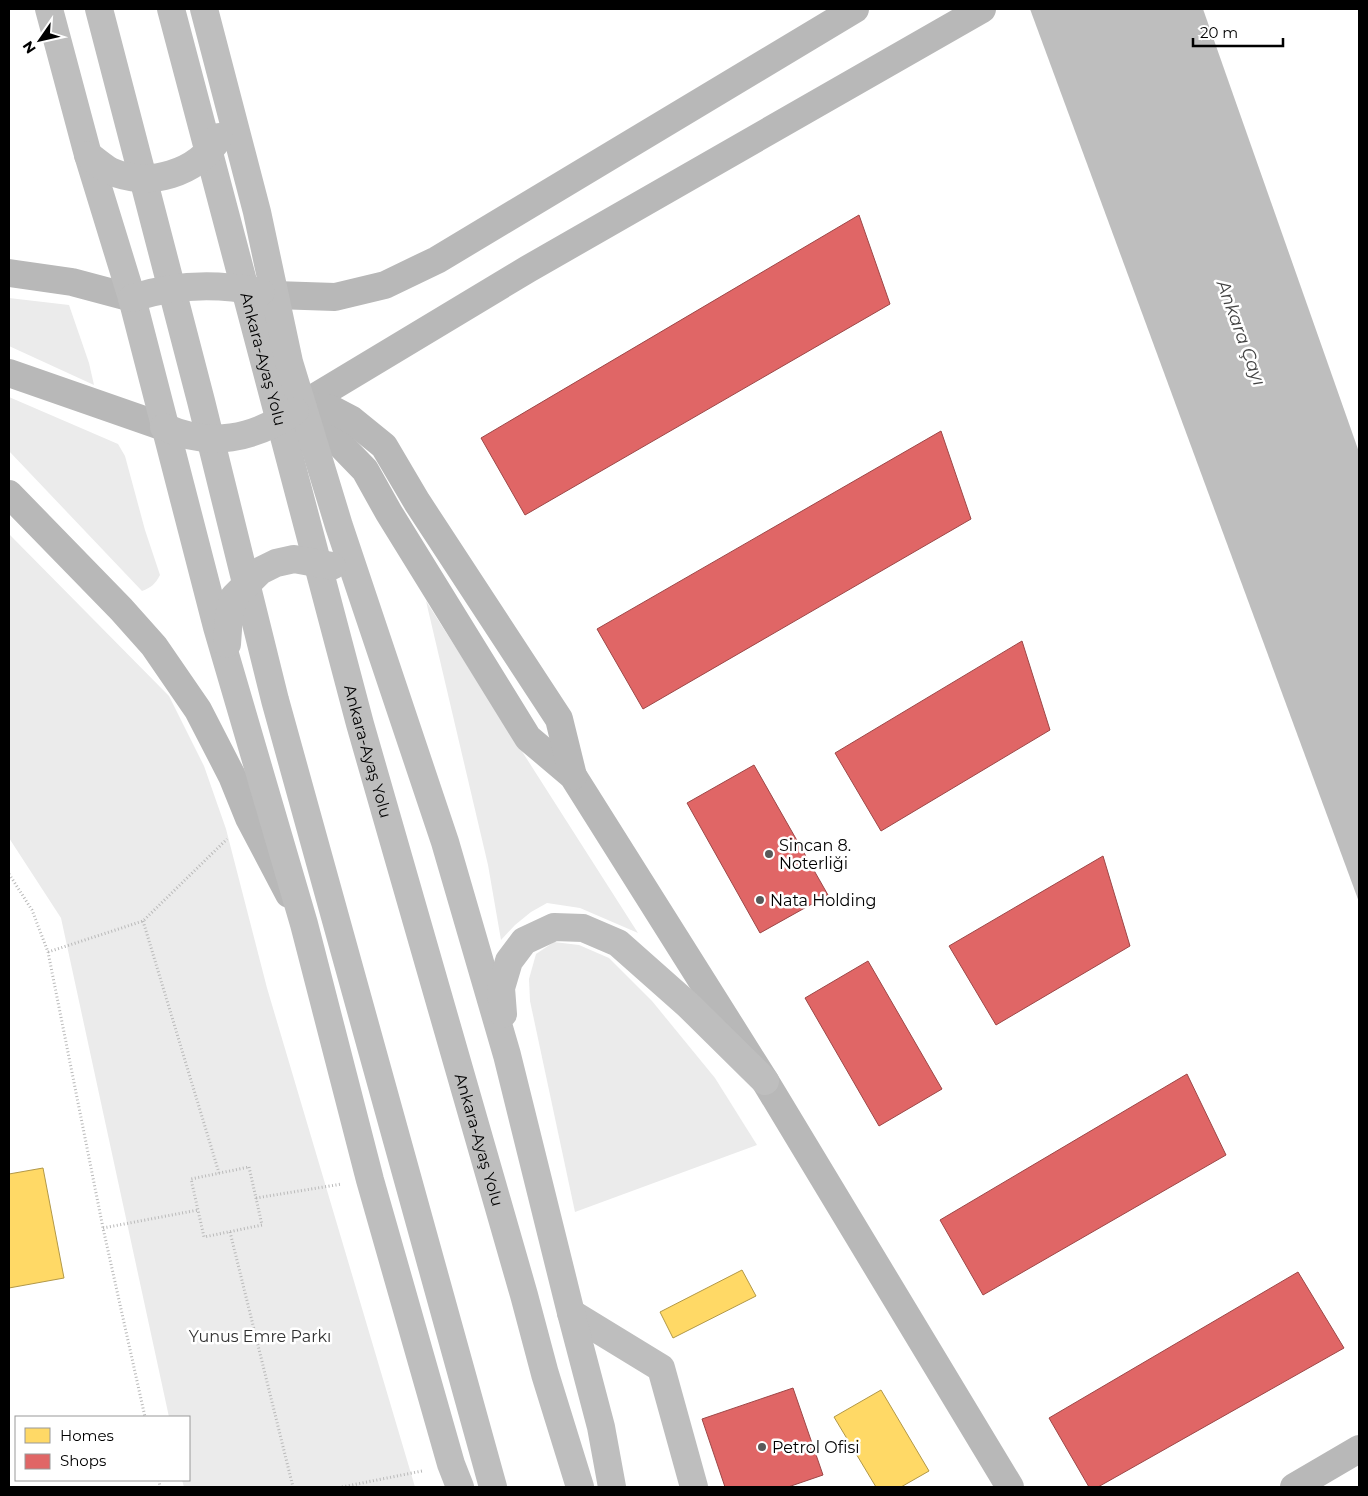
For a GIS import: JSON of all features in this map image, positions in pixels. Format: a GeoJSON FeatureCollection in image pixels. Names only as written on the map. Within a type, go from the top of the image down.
{"type":"FeatureCollection","features":[{"type":"Feature","properties":{"kind":"main road"},"geometry":{"type":"LineString","coordinates":[[49,9],[88,155],[132,298],[217,627],[304,924],[370,1180],[455,1476]]}},
{"type":"Feature","properties":{"kind":"main road"},"geometry":{"type":"LineString","coordinates":[[99,9],[201,401],[275,700],[493,1487]]}},
{"type":"Feature","properties":{"kind":"main road","name":"Ankara-Ayaş Yolu"},"geometry":{"type":"LineString","coordinates":[[171,9],[360,724],[545,1374],[580,1487]]}},
{"type":"Feature","properties":{"kind":"main road"},"geometry":{"type":"LineString","coordinates":[[204,9],[257,212],[289,362],[339,526],[445,842],[507,1055],[601,1427],[612,1487]]}},
{"type":"Feature","properties":{"kind":"main road"},"geometry":{"type":"LineString","coordinates":[[88,155],[110,171],[135,178],[161,178],[186,169],[207,153],[216,143],[222,132],[230,106]]}},
{"type":"Feature","properties":{"kind":"main road"},"geometry":{"type":"LineString","coordinates":[[132,298],[157,291],[194,286],[235,287],[275,296]]}},
{"type":"Feature","properties":{"kind":"main road"},"geometry":{"type":"LineString","coordinates":[[164,427],[191,437],[234,438],[251,434],[267,427],[302,405]]}},
{"type":"Feature","properties":{"kind":"main road"},"geometry":{"type":"LineString","coordinates":[[230,668],[227,634],[229,615],[234,597],[260,571],[276,563],[294,559],[331,565],[347,579],[370,617]]}},
{"type":"Feature","properties":{"kind":"main road"},"geometry":{"type":"LineString","coordinates":[[507,1055],[501,988],[509,961],[524,941],[554,927],[582,928],[618,943],[688,1004],[765,1081]]}},
{"type":"Feature","properties":{"kind":"main road"},"geometry":{"type":"LineString","coordinates":[[571,1313],[661,1368],[694,1487]]}},
{"type":"Feature","properties":{"kind":"street"},"geometry":{"type":"LineString","coordinates":[[275,296],[336,297],[385,285],[437,260],[855,9]]}},
{"type":"Feature","properties":{"kind":"street"},"geometry":{"type":"LineString","coordinates":[[302,405],[528,268],[982,9]]}},
{"type":"Feature","properties":{"kind":"street"},"geometry":{"type":"LineString","coordinates":[[9,273],[72,282],[132,298]]}},
{"type":"Feature","properties":{"kind":"street"},"geometry":{"type":"LineString","coordinates":[[9,373],[164,427]]}},
{"type":"Feature","properties":{"kind":"street"},"geometry":{"type":"LineString","coordinates":[[302,405],[331,409],[352,420],[384,446],[417,502],[559,718],[573,776]]}},
{"type":"Feature","properties":{"kind":"street"},"geometry":{"type":"LineString","coordinates":[[302,405],[365,470],[388,513],[528,738],[573,776],[765,1081],[1010,1487]]}},
{"type":"Feature","properties":{"kind":"street"},"geometry":{"type":"LineString","coordinates":[[9,494],[121,609],[154,646],[198,710],[232,776],[249,818],[304,924]]}},
{"type":"Feature","properties":{"kind":"street"},"geometry":{"type":"LineString","coordinates":[[1294,1487],[1359,1449]]}},
{"type":"Feature","properties":{"kind":"path"},"geometry":{"type":"LineString","coordinates":[[48,952],[143,921],[249,818]]}},
{"type":"Feature","properties":{"kind":"path"},"geometry":{"type":"LineString","coordinates":[[9,874],[32,910],[48,952],[102,1228],[145,1416]]}},
{"type":"Feature","properties":{"kind":"path"},"geometry":{"type":"LineString","coordinates":[[143,921],[219,1173]]}},
{"type":"Feature","properties":{"kind":"path"},"geometry":{"type":"LineString","coordinates":[[249,1167],[256,1198],[262,1225],[204,1237],[192,1179],[249,1167]]}},
{"type":"Feature","properties":{"kind":"path"},"geometry":{"type":"LineString","coordinates":[[256,1198],[370,1180]]}},
{"type":"Feature","properties":{"kind":"path"},"geometry":{"type":"LineString","coordinates":[[102,1228],[198,1210]]}},
{"type":"Feature","properties":{"kind":"path"},"geometry":{"type":"LineString","coordinates":[[230,1232],[293,1487]]}},
{"type":"Feature","properties":{"kind":"path"},"geometry":{"type":"LineString","coordinates":[[342,1487],[455,1476]]}},
{"type":"Feature","properties":{"kind":"green space"},"geometry":{"type":"Polygon","coordinates":[[[9,298],[69,305],[89,363],[94,385],[9,346],[9,298]]]}},
{"type":"Feature","properties":{"kind":"green space"},"geometry":{"type":"Polygon","coordinates":[[[9,397],[118,444],[125,456],[145,530],[160,575],[151,587],[142,591],[9,451],[9,397]]]}},
{"type":"Feature","properties":{"kind":"green space","name":"Yunus Emre Parkı"},"geometry":{"type":"Polygon","coordinates":[[[9,534],[169,696],[204,766],[226,829],[267,988],[415,1487],[184,1487],[182,1481],[190,1481],[190,1416],[169,1416],[61,918],[9,838],[9,534]]]}},
{"type":"Feature","properties":{"kind":"green space"},"geometry":{"type":"Polygon","coordinates":[[[426,601],[638,933],[580,908],[547,903],[531,912],[501,940],[488,865],[426,601]]]}},
{"type":"Feature","properties":{"kind":"green space"},"geometry":{"type":"Polygon","coordinates":[[[554,942],[579,945],[609,958],[652,1001],[715,1078],[757,1145],[575,1212],[530,1001],[529,979],[536,954],[554,942]]]}},
{"type":"Feature","properties":{"kind":"water","name":"Ankara Çayı"},"geometry":{"type":"Polygon","coordinates":[[[1030,9],[1203,9],[1359,452],[1359,902],[1030,9]]]}},
{"type":"Feature","properties":{"kind":"building: Homes"},"geometry":{"type":"Polygon","coordinates":[[[43,1168],[64,1278],[9,1288],[9,1174],[43,1168]]]}},
{"type":"Feature","properties":{"kind":"building: Homes"},"geometry":{"type":"Polygon","coordinates":[[[742,1270],[756,1296],[673,1338],[660,1312],[742,1270]]]}},
{"type":"Feature","properties":{"kind":"building: Homes"},"geometry":{"type":"Polygon","coordinates":[[[881,1390],[929,1471],[901,1487],[876,1487],[834,1417],[881,1390]]]}},
{"type":"Feature","properties":{"kind":"building: Shops"},"geometry":{"type":"Polygon","coordinates":[[[859,215],[890,304],[525,515],[481,438],[859,215]]]}},
{"type":"Feature","properties":{"kind":"building: Shops"},"geometry":{"type":"Polygon","coordinates":[[[941,431],[971,519],[643,709],[597,629],[941,431]]]}},
{"type":"Feature","properties":{"kind":"building: Shops"},"geometry":{"type":"Polygon","coordinates":[[[1022,641],[1050,730],[881,831],[835,753],[1022,641]]]}},
{"type":"Feature","properties":{"kind":"building: Shops"},"geometry":{"type":"Polygon","coordinates":[[[754,765],[828,895],[760,933],[687,803],[754,765]]]}},
{"type":"Feature","properties":{"kind":"building: Shops"},"geometry":{"type":"Polygon","coordinates":[[[1103,856],[1130,946],[996,1025],[949,946],[1103,856]]]}},
{"type":"Feature","properties":{"kind":"building: Shops"},"geometry":{"type":"Polygon","coordinates":[[[868,961],[942,1089],[879,1126],[805,998],[868,961]]]}},
{"type":"Feature","properties":{"kind":"building: Shops"},"geometry":{"type":"Polygon","coordinates":[[[1187,1074],[1226,1155],[983,1295],[940,1220],[1187,1074]]]}},
{"type":"Feature","properties":{"kind":"building: Shops"},"geometry":{"type":"Polygon","coordinates":[[[1298,1272],[1344,1348],[1098,1487],[1089,1487],[1049,1418],[1298,1272]]]}},
{"type":"Feature","properties":{"kind":"building: Shops"},"geometry":{"type":"Polygon","coordinates":[[[793,1388],[823,1475],[788,1487],[725,1487],[702,1419],[793,1388]]]}},
{"type":"Feature","properties":{"kind":"place","name":"Sincan 8. Noterliği"},"geometry":{"type":"Point","coordinates":[769,854]}},
{"type":"Feature","properties":{"kind":"place","name":"Nata Holding"},"geometry":{"type":"Point","coordinates":[760,900]}},
{"type":"Feature","properties":{"kind":"place","name":"Petrol Ofisi"},"geometry":{"type":"Point","coordinates":[762,1447]}}]}
